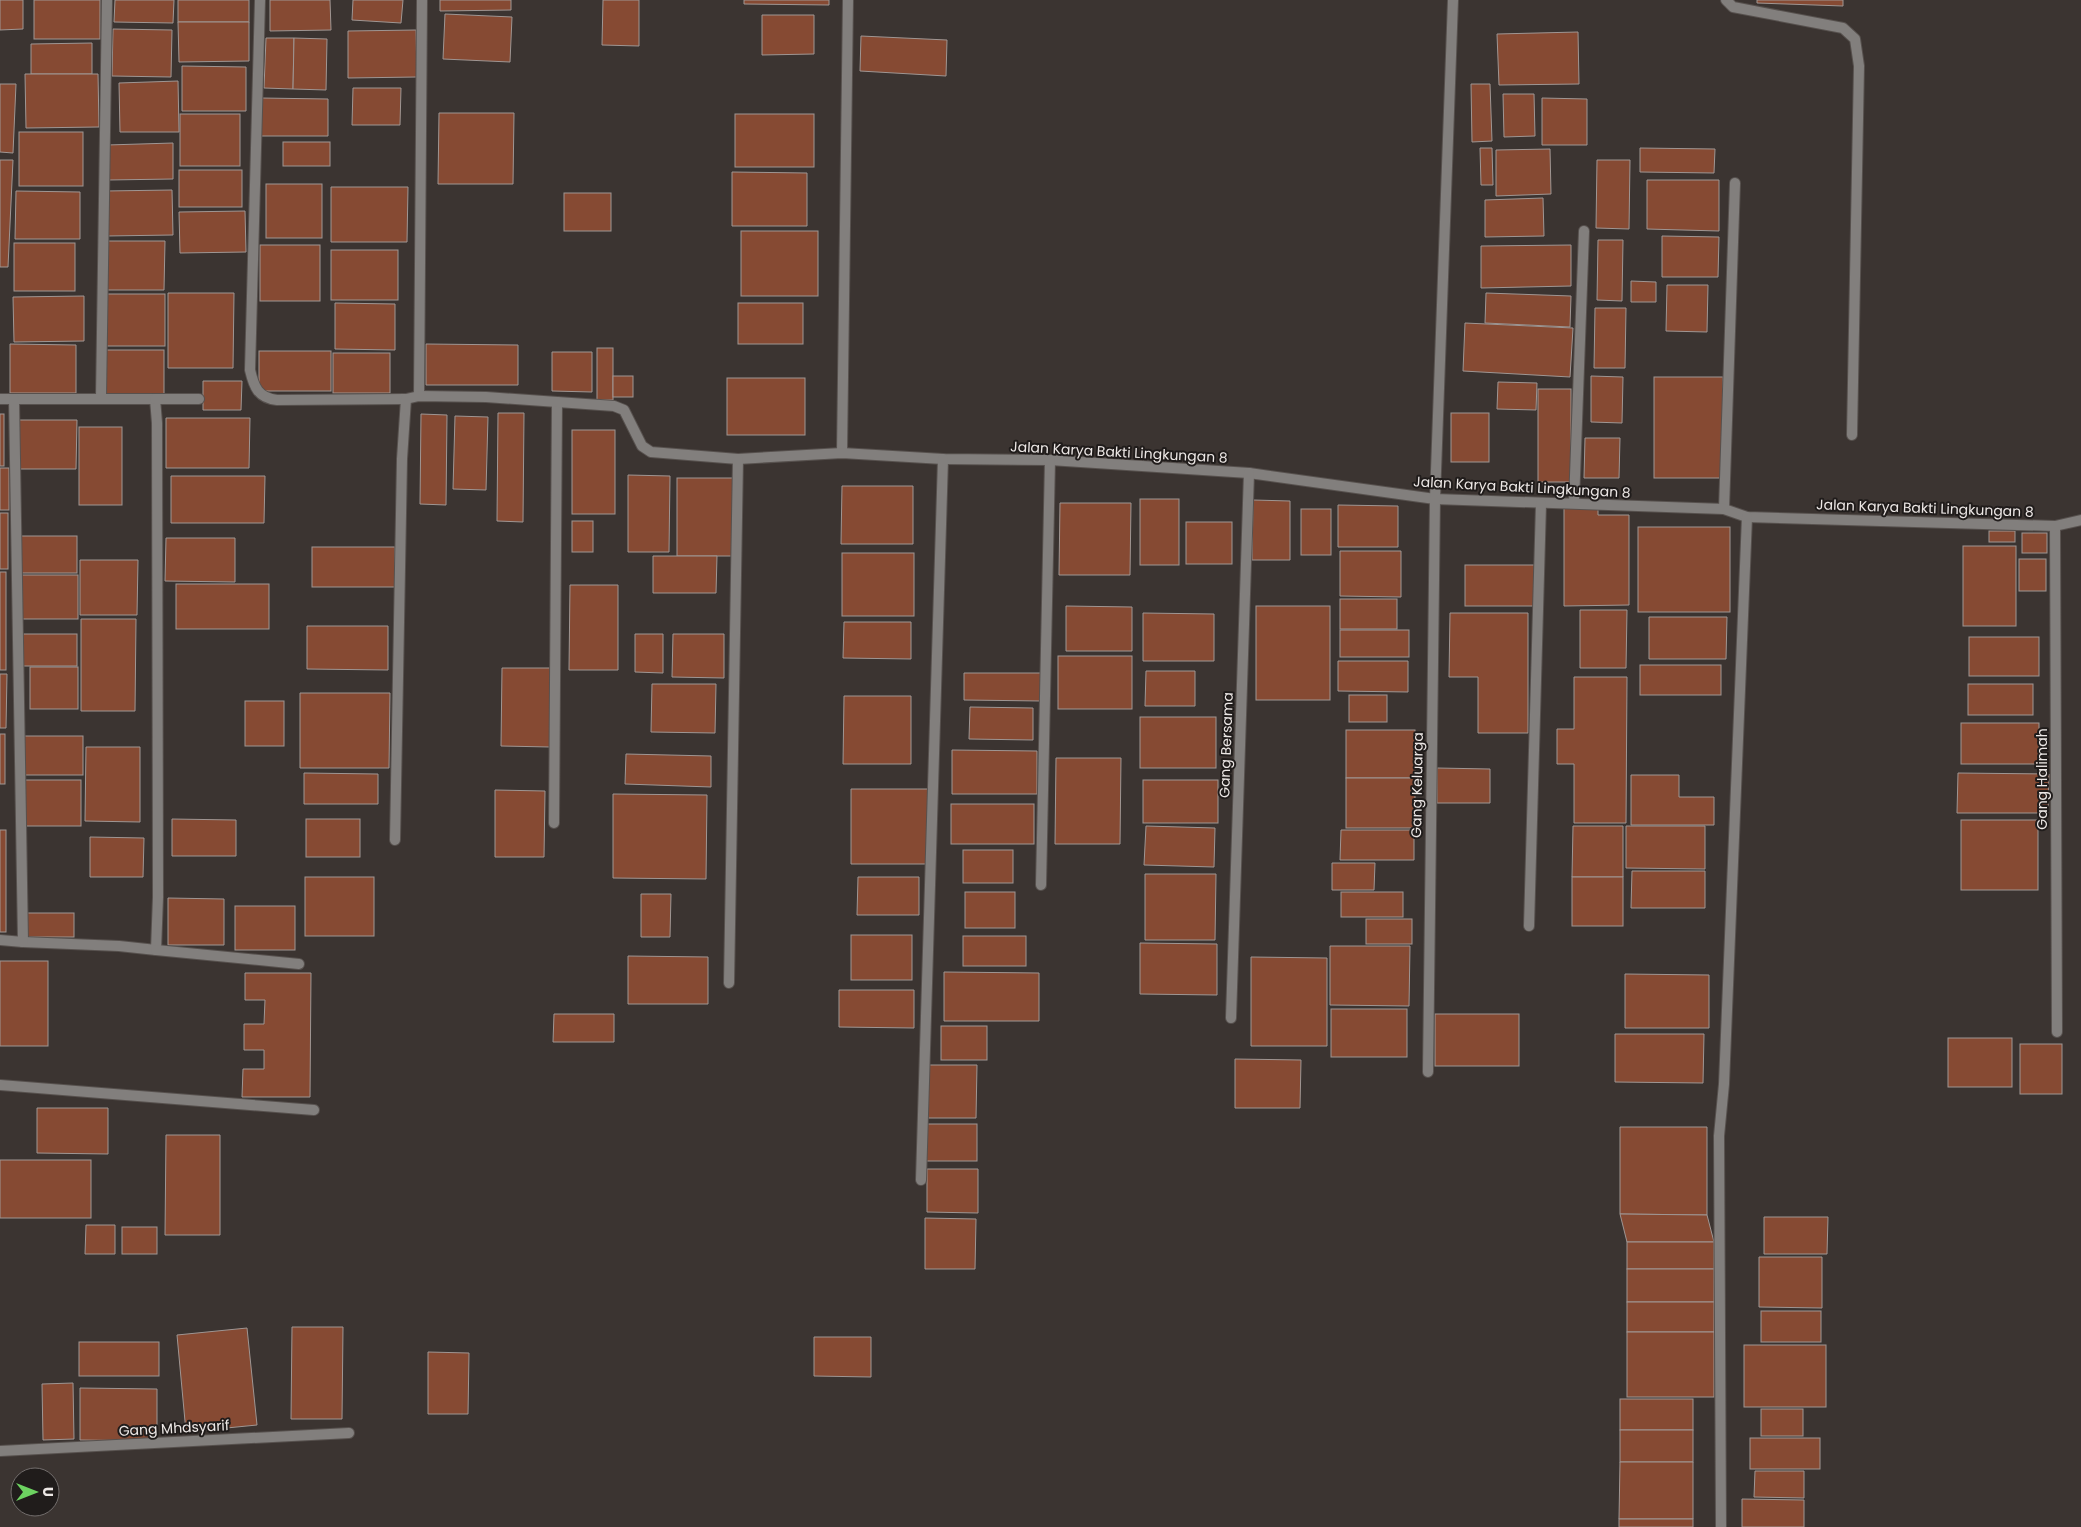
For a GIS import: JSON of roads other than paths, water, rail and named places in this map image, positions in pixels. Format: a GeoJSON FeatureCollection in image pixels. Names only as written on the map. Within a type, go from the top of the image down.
{"type":"FeatureCollection","features":[{"type":"Feature","properties":{"kind":"street"},"geometry":{"type":"LineString","coordinates":[[101,398],[107,0]]}},
{"type":"Feature","properties":{"kind":"street"},"geometry":{"type":"LineString","coordinates":[[260,0],[250,370],[253,386],[267,399],[277,400],[406,399],[419,396],[557,402],[554,823]]}},
{"type":"Feature","properties":{"kind":"street"},"geometry":{"type":"LineString","coordinates":[[419,396],[422,0]]}},
{"type":"Feature","properties":{"kind":"street"},"geometry":{"type":"LineString","coordinates":[[842,453],[848,0]]}},
{"type":"Feature","properties":{"kind":"street","name":"Gang Keluarga"},"geometry":{"type":"LineString","coordinates":[[1428,1072],[1435,499],[1453,0]]}},
{"type":"Feature","properties":{"kind":"street"},"geometry":{"type":"LineString","coordinates":[[1726,0],[1733,7],[1843,28],[1854,39],[1859,66],[1852,435]]}},
{"type":"Feature","properties":{"kind":"street"},"geometry":{"type":"LineString","coordinates":[[1724,509],[1734,183]]}},
{"type":"Feature","properties":{"kind":"street"},"geometry":{"type":"LineString","coordinates":[[1574,503],[1584,231]]}},
{"type":"Feature","properties":{"kind":"street"},"geometry":{"type":"LineString","coordinates":[[0,399],[198,399]]}},
{"type":"Feature","properties":{"kind":"street"},"geometry":{"type":"LineString","coordinates":[[14,399],[23,942]]}},
{"type":"Feature","properties":{"kind":"street"},"geometry":{"type":"LineString","coordinates":[[155,399],[158,897],[156,950]]}},
{"type":"Feature","properties":{"kind":"street"},"geometry":{"type":"LineString","coordinates":[[395,840],[402,459],[406,399]]}},
{"type":"Feature","properties":{"kind":"street","name":"Jalan Karya Bakti Lingkungan 8"},"geometry":{"type":"LineString","coordinates":[[557,402],[614,406],[624,410],[642,446],[650,452],[738,459],[842,453],[943,459],[1050,460],[1249,473],[1435,499],[1724,509],[1747,517],[2055,526],[2081,520]]}},
{"type":"Feature","properties":{"kind":"street"},"geometry":{"type":"LineString","coordinates":[[729,983],[738,459]]}},
{"type":"Feature","properties":{"kind":"street"},"geometry":{"type":"LineString","coordinates":[[921,1180],[943,459]]}},
{"type":"Feature","properties":{"kind":"street"},"geometry":{"type":"LineString","coordinates":[[1041,885],[1050,460]]}},
{"type":"Feature","properties":{"kind":"street","name":"Gang Bersama"},"geometry":{"type":"LineString","coordinates":[[1231,1018],[1249,473]]}},
{"type":"Feature","properties":{"kind":"street"},"geometry":{"type":"LineString","coordinates":[[1529,926],[1541,504]]}},
{"type":"Feature","properties":{"kind":"street"},"geometry":{"type":"LineString","coordinates":[[1720,1527],[1719,1136],[1724,1074],[1747,517]]}},
{"type":"Feature","properties":{"kind":"street","name":"Gang Halimah"},"geometry":{"type":"LineString","coordinates":[[2055,526],[2057,1032]]}},
{"type":"Feature","properties":{"kind":"street"},"geometry":{"type":"LineString","coordinates":[[0,940],[119,946],[299,964]]}},
{"type":"Feature","properties":{"kind":"street"},"geometry":{"type":"LineString","coordinates":[[0,1085],[314,1110]]}},
{"type":"Feature","properties":{"kind":"street","name":"Gang Mhdsyarif"},"geometry":{"type":"LineString","coordinates":[[0,1451],[349,1433]]}}]}
